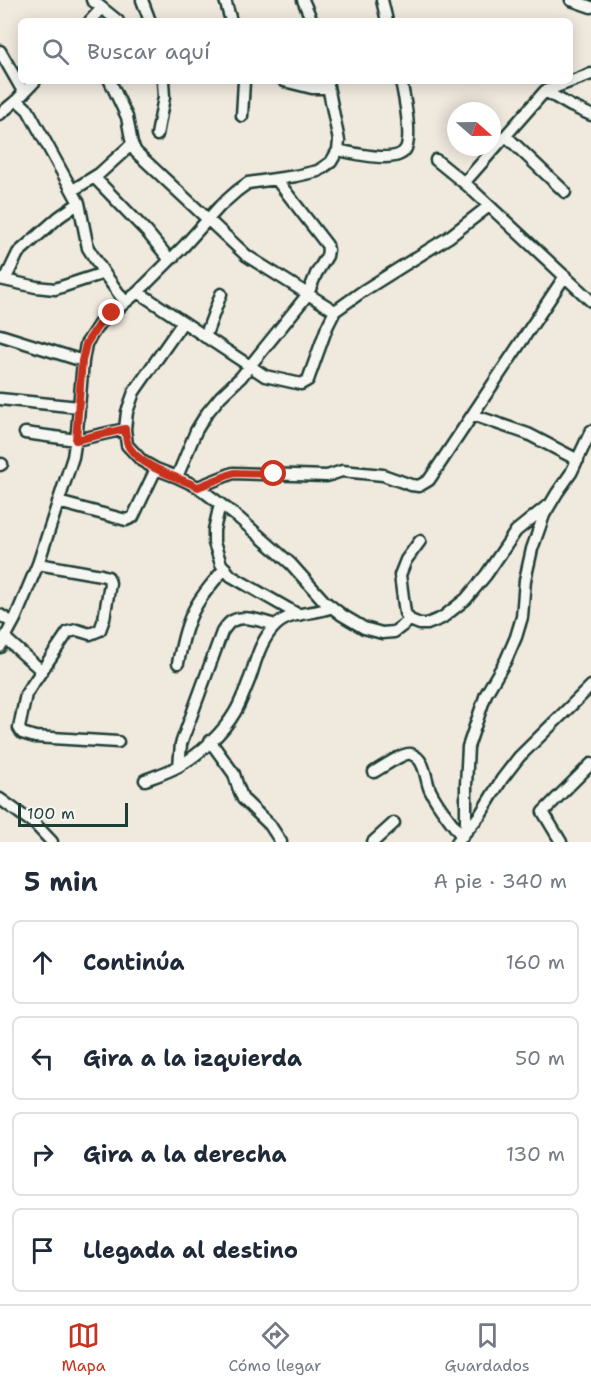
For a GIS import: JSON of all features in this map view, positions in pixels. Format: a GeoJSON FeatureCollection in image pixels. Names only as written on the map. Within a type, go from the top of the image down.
{"type":"FeatureCollection","features":[{"type":"Feature","properties":{"kind":"street"},"geometry":{"type":"LineString","coordinates":[[92,0],[114,18]]}},
{"type":"Feature","properties":{"kind":"street"},"geometry":{"type":"LineString","coordinates":[[142,0],[149,18]]}},
{"type":"Feature","properties":{"kind":"street"},"geometry":{"type":"LineString","coordinates":[[225,0],[230,18]]}},
{"type":"Feature","properties":{"kind":"street"},"geometry":{"type":"LineString","coordinates":[[303,0],[311,18]]}},
{"type":"Feature","properties":{"kind":"street"},"geometry":{"type":"LineString","coordinates":[[382,0],[386,18]]}},
{"type":"Feature","properties":{"kind":"street"},"geometry":{"type":"LineString","coordinates":[[571,0],[591,8]]}},
{"type":"Feature","properties":{"kind":"street"},"geometry":{"type":"LineString","coordinates":[[93,18],[102,8]]}},
{"type":"Feature","properties":{"kind":"street"},"geometry":{"type":"LineString","coordinates":[[0,51],[21,97],[80,203],[88,248],[125,302]]}},
{"type":"Feature","properties":{"kind":"street"},"geometry":{"type":"LineString","coordinates":[[573,81],[591,74]]}},
{"type":"Feature","properties":{"kind":"street"},"geometry":{"type":"LineString","coordinates":[[0,114],[21,97],[32,84]]}},
{"type":"Feature","properties":{"kind":"street"},"geometry":{"type":"LineString","coordinates":[[111,84],[127,117],[132,144],[136,152],[247,256],[335,311]]}},
{"type":"Feature","properties":{"kind":"street"},"geometry":{"type":"LineString","coordinates":[[157,135],[164,97],[163,84]]}},
{"type":"Feature","properties":{"kind":"street"},"geometry":{"type":"LineString","coordinates":[[242,116],[244,84]]}},
{"type":"Feature","properties":{"kind":"street"},"geometry":{"type":"LineString","coordinates":[[42,671],[2,642],[13,623],[38,564],[73,457],[82,361],[86,344],[99,324],[138,292],[237,190],[248,183],[318,171],[331,162],[338,150],[339,141],[328,85],[312,88],[296,84]]}},
{"type":"Feature","properties":{"kind":"street"},"geometry":{"type":"LineString","coordinates":[[338,150],[387,157],[404,152],[407,141],[407,110],[402,84]]}},
{"type":"Feature","properties":{"kind":"street"},"geometry":{"type":"LineString","coordinates":[[464,183],[545,91],[564,84]]}},
{"type":"Feature","properties":{"kind":"street"},"geometry":{"type":"LineString","coordinates":[[545,91],[591,115]]}},
{"type":"Feature","properties":{"kind":"street"},"geometry":{"type":"LineString","coordinates":[[506,136],[565,192]]}},
{"type":"Feature","properties":{"kind":"street"},"geometry":{"type":"LineString","coordinates":[[73,190],[99,174],[132,144]]}},
{"type":"Feature","properties":{"kind":"street"},"geometry":{"type":"LineString","coordinates":[[436,160],[464,183],[591,301]]}},
{"type":"Feature","properties":{"kind":"street"},"geometry":{"type":"LineString","coordinates":[[94,177],[147,232],[170,260]]}},
{"type":"Feature","properties":{"kind":"street"},"geometry":{"type":"LineString","coordinates":[[177,477],[196,432],[207,413],[241,377],[308,294],[327,256],[327,245],[276,179]]}},
{"type":"Feature","properties":{"kind":"street"},"geometry":{"type":"LineString","coordinates":[[80,203],[59,217],[18,253],[2,279],[55,289],[104,273]]}},
{"type":"Feature","properties":{"kind":"street"},"geometry":{"type":"LineString","coordinates":[[138,292],[249,367],[265,376],[301,384],[308,380],[335,311],[449,237],[489,206]]}},
{"type":"Feature","properties":{"kind":"street"},"geometry":{"type":"LineString","coordinates":[[198,487],[234,473],[327,476],[342,471],[383,475],[419,486],[429,480],[565,276]]}},
{"type":"Feature","properties":{"kind":"street"},"geometry":{"type":"LineString","coordinates":[[205,337],[221,294]]}},
{"type":"Feature","properties":{"kind":"street"},"geometry":{"type":"LineString","coordinates":[[183,322],[134,392],[127,412],[125,429],[128,446],[142,461],[198,487],[240,519],[291,564],[342,615],[364,628],[382,633],[394,632],[410,620]]}},
{"type":"Feature","properties":{"kind":"street"},"geometry":{"type":"LineString","coordinates":[[0,335],[82,361]]}},
{"type":"Feature","properties":{"kind":"street"},"geometry":{"type":"LineString","coordinates":[[0,399],[79,407]]}},
{"type":"Feature","properties":{"kind":"street"},"geometry":{"type":"LineString","coordinates":[[473,415],[583,456]]}},
{"type":"Feature","properties":{"kind":"street"},"geometry":{"type":"LineString","coordinates":[[25,433],[76,440],[125,429]]}},
{"type":"Feature","properties":{"kind":"street"},"geometry":{"type":"LineString","coordinates":[[460,839],[466,824],[465,785],[468,747],[486,694],[506,660],[516,637],[522,617],[525,580],[532,549],[544,515],[583,456],[591,430]]}},
{"type":"Feature","properties":{"kind":"street"},"geometry":{"type":"LineString","coordinates":[[58,502],[126,520],[133,517],[156,469]]}},
{"type":"Feature","properties":{"kind":"street"},"geometry":{"type":"LineString","coordinates":[[420,541],[406,560],[400,575],[405,613],[410,620],[427,624],[442,618],[466,599],[486,575],[516,531],[552,502]]}},
{"type":"Feature","properties":{"kind":"street"},"geometry":{"type":"LineString","coordinates":[[220,504],[214,530],[214,543],[221,564],[231,576],[299,615]]}},
{"type":"Feature","properties":{"kind":"street"},"geometry":{"type":"LineString","coordinates":[[38,564],[108,577],[110,583],[104,619],[99,630],[90,634],[77,630],[68,632],[26,694],[20,728],[22,733],[34,737],[118,742]]}},
{"type":"Feature","properties":{"kind":"street"},"geometry":{"type":"LineString","coordinates":[[178,663],[186,629],[196,606],[225,568]]}},
{"type":"Feature","properties":{"kind":"street"},"geometry":{"type":"LineString","coordinates":[[145,780],[179,766],[219,733],[235,713],[264,639],[276,626],[288,616],[322,611],[332,607]]}},
{"type":"Feature","properties":{"kind":"street"},"geometry":{"type":"LineString","coordinates":[[0,615],[13,623]]}},
{"type":"Feature","properties":{"kind":"street"},"geometry":{"type":"LineString","coordinates":[[179,766],[181,744],[222,632],[231,621],[240,619],[250,619],[276,626]]}},
{"type":"Feature","properties":{"kind":"street"},"geometry":{"type":"LineString","coordinates":[[460,839],[480,815],[502,778],[519,757],[591,686]]}},
{"type":"Feature","properties":{"kind":"street"},"geometry":{"type":"LineString","coordinates":[[210,741],[234,774],[243,799],[270,825],[281,842]]}},
{"type":"Feature","properties":{"kind":"street"},"geometry":{"type":"LineString","coordinates":[[374,772],[405,754],[411,754],[420,760],[427,774],[429,788],[460,839]]}},
{"type":"Feature","properties":{"kind":"street"},"geometry":{"type":"LineString","coordinates":[[561,842],[543,812],[591,764]]}},
{"type":"Feature","properties":{"kind":"street"},"geometry":{"type":"LineString","coordinates":[[0,799],[36,825],[47,841]]}},
{"type":"Feature","properties":{"kind":"street"},"geometry":{"type":"LineString","coordinates":[[376,841],[394,823]]}},
{"type":"Feature","properties":{"kind":"route"},"geometry":{"type":"LineString","coordinates":[[112,313],[99,324],[86,344],[82,361],[76,440],[125,429],[128,446],[142,461],[198,487],[234,473],[274,474]]}}]}
